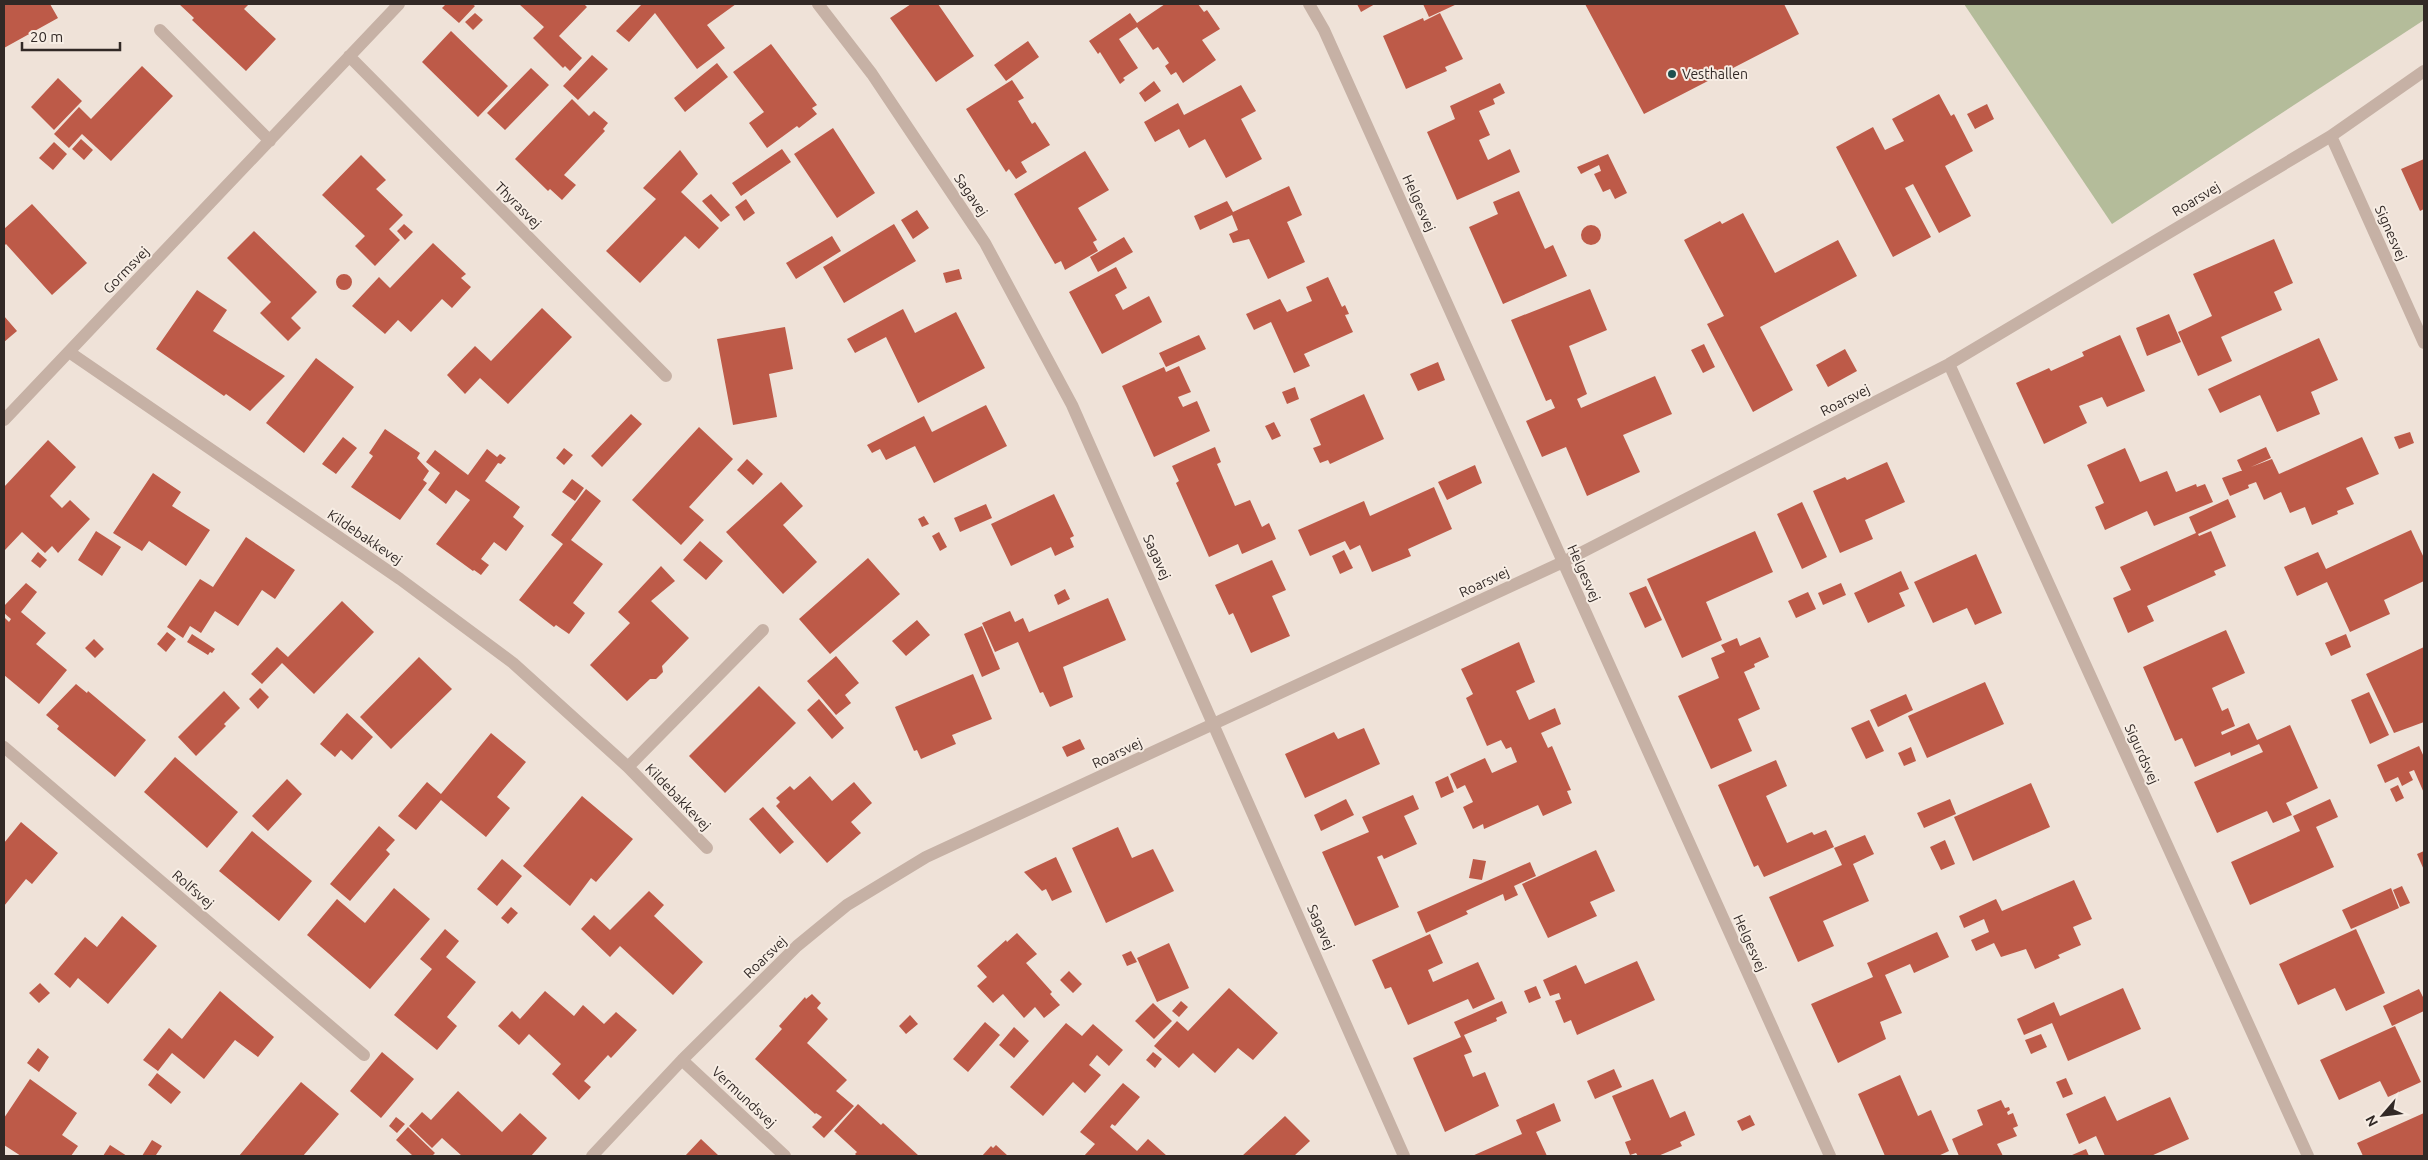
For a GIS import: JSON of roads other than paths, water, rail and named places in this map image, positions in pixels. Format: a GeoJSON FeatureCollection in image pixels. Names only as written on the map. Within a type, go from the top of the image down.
{"type":"FeatureCollection","features":[{"type":"Feature","properties":{"kind":"street","name":"Gormsvej"},"geometry":{"type":"LineString","coordinates":[[4,420],[399,4]]}},
{"type":"Feature","properties":{"kind":"street","name":"Sagavej"},"geometry":{"type":"LineString","coordinates":[[818,4],[872,74],[985,243],[1072,405],[1215,724],[1404,1156]]}},
{"type":"Feature","properties":{"kind":"street","name":"Helgesvej"},"geometry":{"type":"LineString","coordinates":[[1309,4],[1324,30],[1830,1156]]}},
{"type":"Feature","properties":{"kind":"street"},"geometry":{"type":"LineString","coordinates":[[160,30],[270,141]]}},
{"type":"Feature","properties":{"kind":"street","name":"Thyrasvej"},"geometry":{"type":"LineString","coordinates":[[349,56],[666,376]]}},
{"type":"Feature","properties":{"kind":"street","name":"Roarsvej"},"geometry":{"type":"LineString","coordinates":[[592,1156],[682,1060],[797,946],[847,906],[926,857],[1563,562],[1949,364],[2331,136],[2424,71]]}},
{"type":"Feature","properties":{"kind":"street","name":"Signesvej"},"geometry":{"type":"LineString","coordinates":[[2331,136],[2424,343]]}},
{"type":"Feature","properties":{"kind":"street","name":"Kildebakkevej"},"geometry":{"type":"LineString","coordinates":[[69,352],[400,579],[513,663],[628,767],[707,848]]}},
{"type":"Feature","properties":{"kind":"street","name":"Sigurdsvej"},"geometry":{"type":"LineString","coordinates":[[1949,364],[2308,1156]]}},
{"type":"Feature","properties":{"kind":"street","name":"Kildebakkevej"},"geometry":{"type":"LineString","coordinates":[[628,767],[763,630]]}},
{"type":"Feature","properties":{"kind":"street","name":"Rolfsvej"},"geometry":{"type":"LineString","coordinates":[[4,747],[364,1055]]}},
{"type":"Feature","properties":{"kind":"street","name":"Vermundsvej"},"geometry":{"type":"LineString","coordinates":[[682,1060],[785,1156]]}},
{"type":"Feature","properties":{"kind":"place","name":"Vesthallen"},"geometry":{"type":"Point","coordinates":[1672,74]}}]}
